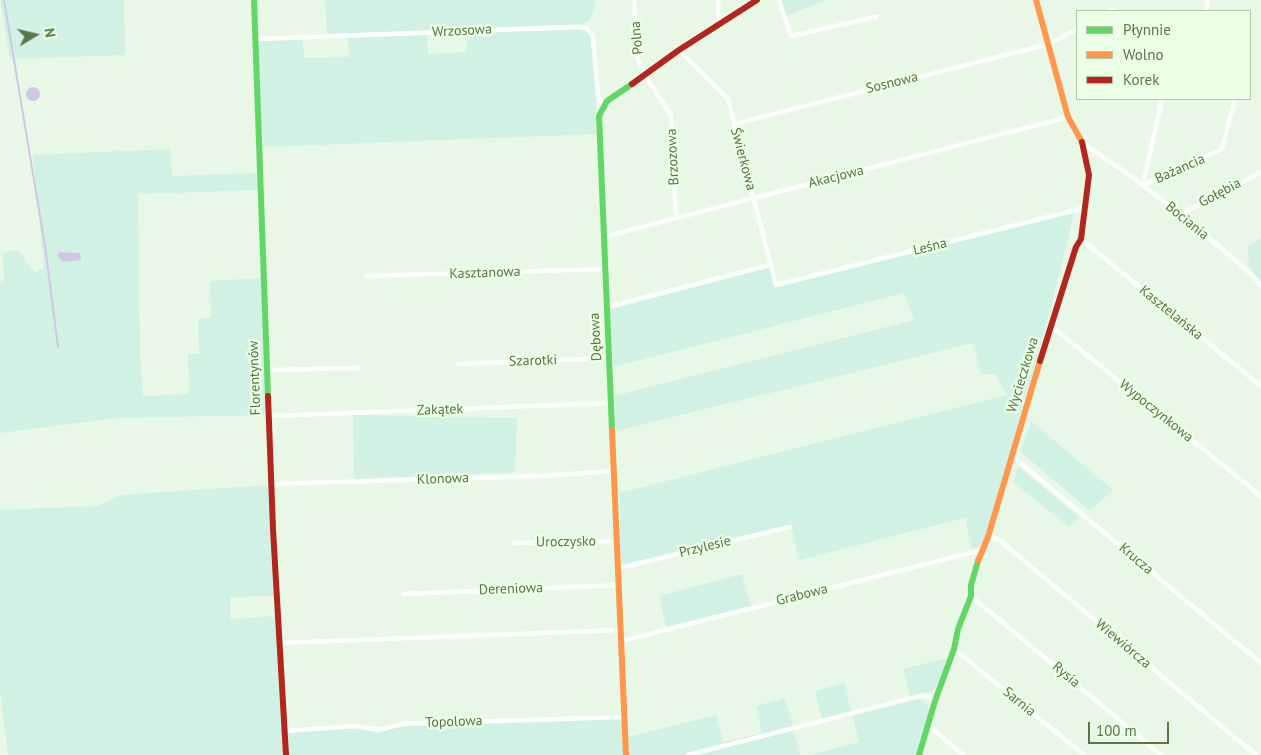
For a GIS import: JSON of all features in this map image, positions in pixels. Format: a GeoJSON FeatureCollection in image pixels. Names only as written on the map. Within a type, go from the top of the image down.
{"type":"FeatureCollection","features":[{"type":"Feature","properties":{"kind":"street","name":"Florentynów"},"geometry":{"type":"LineString","coordinates":[[254,0],[271,484],[286,755]]}},
{"type":"Feature","properties":{"kind":"street","name":"Polna"},"geometry":{"type":"LineString","coordinates":[[634,0],[637,57],[644,74]]}},
{"type":"Feature","properties":{"kind":"street"},"geometry":{"type":"LineString","coordinates":[[718,0],[719,24]]}},
{"type":"Feature","properties":{"kind":"street"},"geometry":{"type":"LineString","coordinates":[[602,106],[644,74],[757,0]]}},
{"type":"Feature","properties":{"kind":"street"},"geometry":{"type":"LineString","coordinates":[[779,0],[791,36],[876,17]]}},
{"type":"Feature","properties":{"kind":"street","name":"Wycieczkowa"},"geometry":{"type":"LineString","coordinates":[[919,755],[935,701],[954,649],[959,622],[971,596],[971,585],[982,550],[988,538],[1051,326],[1076,247],[1081,239],[1090,175],[1084,145],[1068,117],[1036,0]]}},
{"type":"Feature","properties":{"kind":"street","name":"Wrzosowa"},"geometry":{"type":"LineString","coordinates":[[255,39],[539,28],[587,28],[593,36],[598,95],[602,106]]}},
{"type":"Feature","properties":{"kind":"street"},"geometry":{"type":"LineString","coordinates":[[1049,44],[1076,30]]}},
{"type":"Feature","properties":{"kind":"street","name":"Sosnowa"},"geometry":{"type":"LineString","coordinates":[[734,124],[1049,44]]}},
{"type":"Feature","properties":{"kind":"street","name":"Świerkowa"},"geometry":{"type":"LineString","coordinates":[[680,50],[728,99],[776,285]]}},
{"type":"Feature","properties":{"kind":"street","name":"Brzozowa"},"geometry":{"type":"LineString","coordinates":[[644,74],[672,115],[676,217]]}},
{"type":"Feature","properties":{"kind":"street","name":"Bażancia"},"geometry":{"type":"LineString","coordinates":[[1143,185],[1162,100]]}},
{"type":"Feature","properties":{"kind":"street","name":"Bażancia"},"geometry":{"type":"LineString","coordinates":[[1143,185],[1222,149],[1235,100]]}},
{"type":"Feature","properties":{"kind":"street","name":"Dębowa"},"geometry":{"type":"LineString","coordinates":[[602,106],[599,131],[626,755]]}},
{"type":"Feature","properties":{"kind":"street","name":"Akacjowa"},"geometry":{"type":"LineString","coordinates":[[603,237],[1068,117]]}},
{"type":"Feature","properties":{"kind":"street","name":"Bociania"},"geometry":{"type":"LineString","coordinates":[[1084,145],[1109,160],[1143,185],[1245,267],[1261,285]]}},
{"type":"Feature","properties":{"kind":"street","name":"Gołębia"},"geometry":{"type":"LineString","coordinates":[[1180,215],[1261,172]]}},
{"type":"Feature","properties":{"kind":"street","name":"Leśna"},"geometry":{"type":"LineString","coordinates":[[776,285],[1084,208]]}},
{"type":"Feature","properties":{"kind":"street","name":"Kasztelańska"},"geometry":{"type":"LineString","coordinates":[[1081,239],[1261,386]]}},
{"type":"Feature","properties":{"kind":"street"},"geometry":{"type":"LineString","coordinates":[[607,307],[770,265]]}},
{"type":"Feature","properties":{"kind":"street","name":"Kasztanowa"},"geometry":{"type":"LineString","coordinates":[[366,276],[605,269]]}},
{"type":"Feature","properties":{"kind":"street","name":"Wypoczynkowa"},"geometry":{"type":"LineString","coordinates":[[1051,326],[1261,496]]}},
{"type":"Feature","properties":{"kind":"street","name":"Szarotki"},"geometry":{"type":"LineString","coordinates":[[458,364],[609,358]]}},
{"type":"Feature","properties":{"kind":"street"},"geometry":{"type":"LineString","coordinates":[[268,370],[359,368]]}},
{"type":"Feature","properties":{"kind":"street","name":"Zakątek"},"geometry":{"type":"LineString","coordinates":[[269,416],[612,403]]}},
{"type":"Feature","properties":{"kind":"street","name":"Krucza"},"geometry":{"type":"LineString","coordinates":[[1012,456],[1261,663]]}},
{"type":"Feature","properties":{"kind":"street","name":"Klonowa"},"geometry":{"type":"LineString","coordinates":[[271,484],[539,476],[614,471]]}},
{"type":"Feature","properties":{"kind":"street","name":"Przylesie"},"geometry":{"type":"LineString","coordinates":[[619,568],[790,527]]}},
{"type":"Feature","properties":{"kind":"street","name":"Wiewiórcza"},"geometry":{"type":"LineString","coordinates":[[988,538],[998,539],[1256,755]]}},
{"type":"Feature","properties":{"kind":"street","name":"Uroczysko"},"geometry":{"type":"LineString","coordinates":[[514,543],[618,541]]}},
{"type":"Feature","properties":{"kind":"street","name":"Grabowa"},"geometry":{"type":"LineString","coordinates":[[622,641],[982,550]]}},
{"type":"Feature","properties":{"kind":"street","name":"Dereniowa"},"geometry":{"type":"LineString","coordinates":[[403,594],[620,585]]}},
{"type":"Feature","properties":{"kind":"street","name":"Rysia"},"geometry":{"type":"LineString","coordinates":[[971,596],[1161,755]]}},
{"type":"Feature","properties":{"kind":"street"},"geometry":{"type":"LineString","coordinates":[[280,643],[621,630]]}},
{"type":"Feature","properties":{"kind":"street","name":"Sarnia"},"geometry":{"type":"LineString","coordinates":[[954,649],[1084,755]]}},
{"type":"Feature","properties":{"kind":"street"},"geometry":{"type":"LineString","coordinates":[[688,755],[920,696],[929,696],[935,701]]}},
{"type":"Feature","properties":{"kind":"street","name":"Topolowa"},"geometry":{"type":"LineString","coordinates":[[285,731],[355,726],[378,730],[402,724],[624,717]]}},
{"type":"Feature","properties":{"kind":"street"},"geometry":{"type":"LineString","coordinates":[[928,725],[963,755]]}},
{"type":"Feature","properties":{"kind":"green space"},"geometry":{"type":"Polygon","coordinates":[[[0,0],[124,0],[125,55],[10,59],[0,0]]]}},
{"type":"Feature","properties":{"kind":"green space"},"geometry":{"type":"Polygon","coordinates":[[[325,0],[595,0],[595,8],[589,21],[581,24],[327,35],[325,0]]]}},
{"type":"Feature","properties":{"kind":"green space"},"geometry":{"type":"Polygon","coordinates":[[[778,0],[827,0],[785,16],[778,0]]]}},
{"type":"Feature","properties":{"kind":"green space"},"geometry":{"type":"Polygon","coordinates":[[[575,28],[588,32],[591,36],[596,95],[596,134],[262,147],[257,44],[259,41],[303,40],[304,58],[349,57],[348,38],[427,35],[428,54],[467,52],[467,31],[575,28]]]}},
{"type":"Feature","properties":{"kind":"green space"},"geometry":{"type":"Polygon","coordinates":[[[170,149],[172,176],[257,173],[259,190],[138,194],[140,355],[143,396],[189,394],[188,354],[199,354],[198,319],[211,318],[210,281],[262,278],[266,415],[117,418],[0,433],[0,283],[4,280],[3,253],[18,250],[35,273],[44,268],[33,155],[170,149]]]}},
{"type":"Feature","properties":{"kind":"green space"},"geometry":{"type":"Polygon","coordinates":[[[1074,213],[1032,378],[984,541],[981,545],[972,550],[965,518],[799,560],[791,524],[645,561],[623,566],[621,564],[619,493],[1007,395],[995,374],[981,374],[973,343],[616,431],[614,396],[914,320],[904,293],[613,367],[610,312],[612,309],[770,267],[776,287],[1074,213]]]}},
{"type":"Feature","properties":{"kind":"green space"},"geometry":{"type":"Polygon","coordinates":[[[1261,238],[1261,283],[1249,266],[1248,246],[1261,238]]]}},
{"type":"Feature","properties":{"kind":"green space"},"geometry":{"type":"Polygon","coordinates":[[[353,415],[517,418],[515,472],[354,479],[353,415]]]}},
{"type":"Feature","properties":{"kind":"green space"},"geometry":{"type":"Polygon","coordinates":[[[1031,421],[1113,490],[1090,511],[1021,452],[1031,421]]]}},
{"type":"Feature","properties":{"kind":"green space"},"geometry":{"type":"Polygon","coordinates":[[[1018,466],[1080,518],[1069,527],[1014,483],[1018,466]]]}},
{"type":"Feature","properties":{"kind":"green space"},"geometry":{"type":"Polygon","coordinates":[[[269,485],[276,596],[230,597],[230,619],[277,616],[283,755],[8,755],[0,689],[0,510],[98,506],[121,495],[269,485]]]}},
{"type":"Feature","properties":{"kind":"green space"},"geometry":{"type":"Polygon","coordinates":[[[742,574],[751,606],[666,627],[659,596],[742,574]]]}},
{"type":"Feature","properties":{"kind":"green space"},"geometry":{"type":"Polygon","coordinates":[[[947,658],[942,675],[933,692],[910,696],[903,669],[947,658]]]}},
{"type":"Feature","properties":{"kind":"green space"},"geometry":{"type":"Polygon","coordinates":[[[844,683],[851,711],[822,719],[815,691],[844,683]]]}},
{"type":"Feature","properties":{"kind":"green space"},"geometry":{"type":"Polygon","coordinates":[[[785,698],[800,755],[629,755],[628,737],[716,715],[723,742],[762,733],[756,706],[785,698]]]}},
{"type":"Feature","properties":{"kind":"green space"},"geometry":{"type":"Polygon","coordinates":[[[916,699],[926,702],[929,714],[916,755],[811,755],[859,742],[852,714],[916,699]]]}},
{"type":"Feature","properties":{"kind":"green space"},"geometry":{"type":"Polygon","coordinates":[[[622,718],[624,755],[288,755],[287,732],[355,728],[378,732],[403,726],[622,718]]]}},
{"type":"Feature","properties":{"kind":"shaded area"},"geometry":{"type":"Polygon","coordinates":[[[33,87],[38,89],[40,94],[38,99],[33,101],[28,99],[26,94],[28,89],[33,87]]]}},
{"type":"Feature","properties":{"kind":"shaded area"},"geometry":{"type":"Polygon","coordinates":[[[59,252],[80,253],[81,260],[63,262],[57,255],[59,252]]]}},
{"type":"Feature","properties":{"kind":"waterway"},"geometry":{"type":"LineString","coordinates":[[4,0],[45,246],[58,347]]}},
{"type":"Feature","properties":{"kind":"traffic: fast"},"geometry":{"type":"LineString","coordinates":[[254,0],[268,396]]}},
{"type":"Feature","properties":{"kind":"traffic: fast"},"geometry":{"type":"LineString","coordinates":[[612,430],[599,116],[607,101],[632,84]]}},
{"type":"Feature","properties":{"kind":"traffic: fast"},"geometry":{"type":"LineString","coordinates":[[919,755],[935,701],[954,649],[958,629],[971,596],[971,585],[978,561]]}},
{"type":"Feature","properties":{"kind":"traffic: slow"},"geometry":{"type":"LineString","coordinates":[[1036,0],[1068,117],[1082,142]]}},
{"type":"Feature","properties":{"kind":"traffic: slow"},"geometry":{"type":"LineString","coordinates":[[978,561],[988,537],[1040,361]]}},
{"type":"Feature","properties":{"kind":"traffic: slow"},"geometry":{"type":"LineString","coordinates":[[612,430],[626,755]]}},
{"type":"Feature","properties":{"kind":"traffic: jam"},"geometry":{"type":"LineString","coordinates":[[632,84],[679,50],[757,0]]}},
{"type":"Feature","properties":{"kind":"traffic: jam"},"geometry":{"type":"LineString","coordinates":[[1040,361],[1076,247],[1081,239],[1089,175],[1082,142]]}},
{"type":"Feature","properties":{"kind":"traffic: jam"},"geometry":{"type":"LineString","coordinates":[[268,396],[273,529],[286,755]]}}]}
